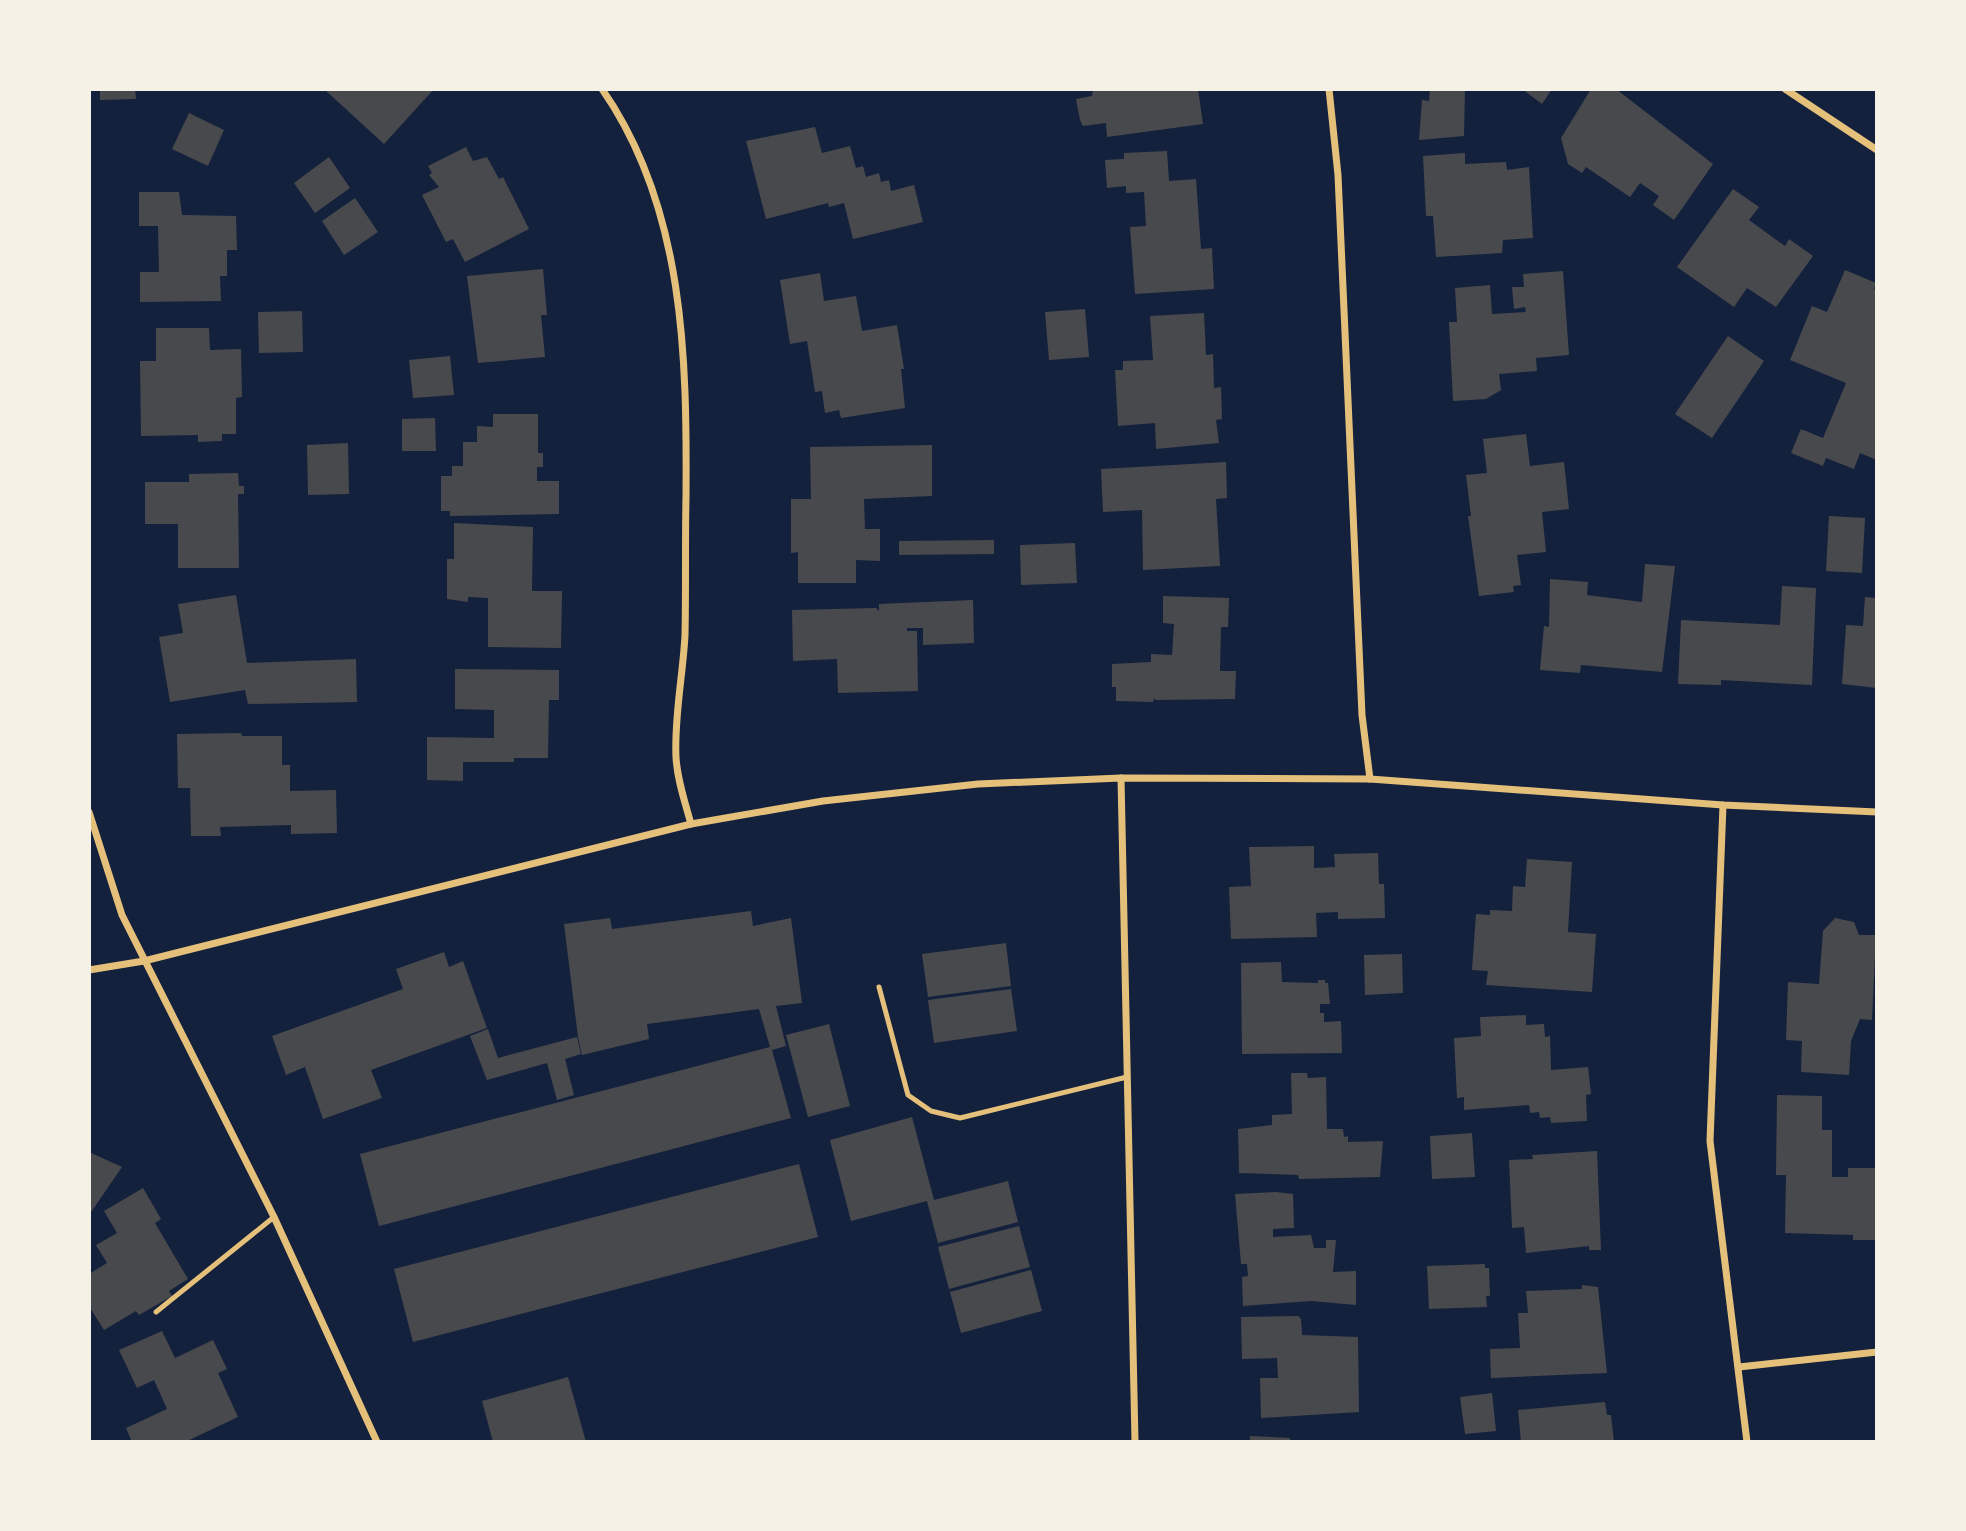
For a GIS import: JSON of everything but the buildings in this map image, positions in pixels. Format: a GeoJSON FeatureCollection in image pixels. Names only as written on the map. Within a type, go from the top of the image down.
{"type":"FeatureCollection","features":[{"type":"Feature","properties":{"kind":"street"},"geometry":{"type":"LineString","coordinates":[[602,89],[617,110],[653,189],[672,257],[682,335],[686,440],[685,637],[676,757],[691,824]]}},
{"type":"Feature","properties":{"kind":"street"},"geometry":{"type":"LineString","coordinates":[[1329,89],[1338,175],[1362,715],[1370,779]]}},
{"type":"Feature","properties":{"kind":"street"},"geometry":{"type":"LineString","coordinates":[[1785,89],[1877,150]]}},
{"type":"Feature","properties":{"kind":"street"},"geometry":{"type":"LineString","coordinates":[[1121,778],[1135,1442]]}},
{"type":"Feature","properties":{"kind":"street"},"geometry":{"type":"LineString","coordinates":[[89,970],[144,961],[691,824],[823,801],[978,784],[1121,778],[1370,779],[1723,805],[1877,812]]}},
{"type":"Feature","properties":{"kind":"street"},"geometry":{"type":"LineString","coordinates":[[1723,805],[1710,1141],[1747,1442]]}},
{"type":"Feature","properties":{"kind":"street"},"geometry":{"type":"LineString","coordinates":[[89,812],[122,915],[274,1217],[377,1442]]}},
{"type":"Feature","properties":{"kind":"street"},"geometry":{"type":"LineString","coordinates":[[1738,1367],[1877,1352]]}},
{"type":"Feature","properties":{"kind":"lane"},"geometry":{"type":"LineString","coordinates":[[879,987],[908,1095],[944,1116],[974,1117],[1127,1077]]}},
{"type":"Feature","properties":{"kind":"lane"},"geometry":{"type":"LineString","coordinates":[[156,1312],[274,1217]]}}]}
